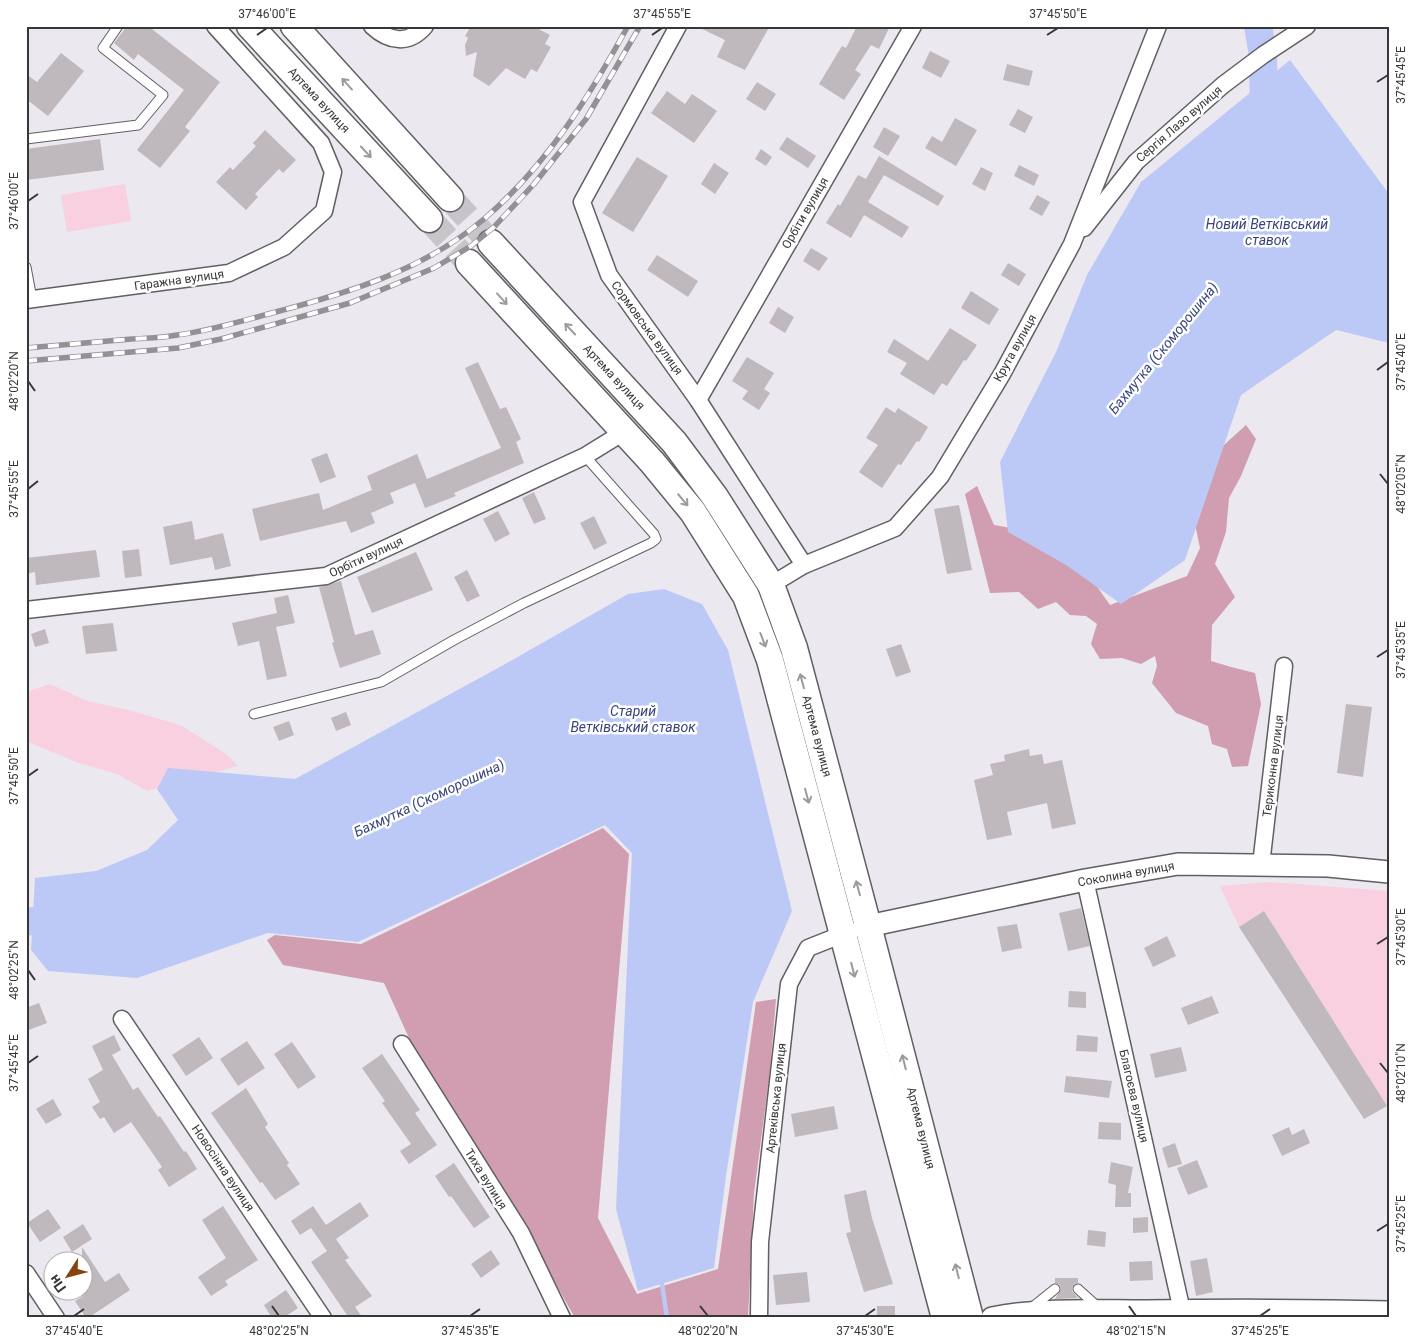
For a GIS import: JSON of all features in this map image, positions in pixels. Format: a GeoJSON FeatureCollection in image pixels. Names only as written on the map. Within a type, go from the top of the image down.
{"type":"FeatureCollection","features":[{"type":"Feature","properties":{"kind":"main road","name":"Артема вулиця"},"geometry":{"type":"LineString","coordinates":[[250,26],[429,219]]}},
{"type":"Feature","properties":{"kind":"main road"},"geometry":{"type":"LineString","coordinates":[[294,26],[450,198]]}},
{"type":"Feature","properties":{"kind":"main road","name":"Артема вулиця"},"geometry":{"type":"LineString","coordinates":[[491,243],[674,442],[715,497],[771,585],[794,648],[945,1318]]}},
{"type":"Feature","properties":{"kind":"main road","name":"Артема вулиця"},"geometry":{"type":"LineString","coordinates":[[470,263],[652,462],[693,512],[746,596],[770,660],[856,929],[970,1318]]}},
{"type":"Feature","properties":{"kind":"street","name":"Гаражна вулиця"},"geometry":{"type":"LineString","coordinates":[[29,300],[229,273],[284,247],[324,212],[333,172],[321,143],[215,26]]}},
{"type":"Feature","properties":{"kind":"street"},"geometry":{"type":"LineString","coordinates":[[372,26],[380,34],[395,39],[409,39],[420,32],[425,26]]}},
{"type":"Feature","properties":{"kind":"street","name":"Сормовська вулиця"},"geometry":{"type":"LineString","coordinates":[[678,26],[582,202],[609,275],[698,400],[804,565]]}},
{"type":"Feature","properties":{"kind":"street","name":"Орбіти вулиця"},"geometry":{"type":"LineString","coordinates":[[698,400],[913,26]]}},
{"type":"Feature","properties":{"kind":"street","name":"Крута вулиця"},"geometry":{"type":"LineString","coordinates":[[771,585],[804,565],[895,528],[940,477],[1002,374],[1072,244],[1158,26]]}},
{"type":"Feature","properties":{"kind":"street","name":"Сергія Лазо вулиця"},"geometry":{"type":"LineString","coordinates":[[1072,244],[1136,162],[1223,85],[1263,55],[1307,26]]}},
{"type":"Feature","properties":{"kind":"street","name":"Орбіти вулиця"},"geometry":{"type":"LineString","coordinates":[[26,610],[326,576],[585,456],[624,432]]}},
{"type":"Feature","properties":{"kind":"street","name":"Териконна вулиця"},"geometry":{"type":"LineString","coordinates":[[1261,865],[1284,666]]}},
{"type":"Feature","properties":{"kind":"street","name":"Соколина вулиця"},"geometry":{"type":"LineString","coordinates":[[856,929],[1086,880],[1178,864],[1328,866],[1389,872]]}},
{"type":"Feature","properties":{"kind":"street","name":"Благоєва вулиця"},"geometry":{"type":"LineString","coordinates":[[1086,880],[1182,1311]]}},
{"type":"Feature","properties":{"kind":"street","name":"Артеківська вулиця"},"geometry":{"type":"LineString","coordinates":[[758,1318],[760,1242],[788,984],[808,948],[856,929]]}},
{"type":"Feature","properties":{"kind":"street","name":"Новосінна вулиця"},"geometry":{"type":"LineString","coordinates":[[122,1019],[323,1318]]}},
{"type":"Feature","properties":{"kind":"street","name":"Тиха вулиця"},"geometry":{"type":"LineString","coordinates":[[402,1044],[520,1233],[562,1318]]}},
{"type":"Feature","properties":{"kind":"street"},"geometry":{"type":"LineString","coordinates":[[26,1272],[56,1318]]}},
{"type":"Feature","properties":{"kind":"street"},"geometry":{"type":"LineString","coordinates":[[992,1318],[1025,1313],[1102,1311],[1304,1314],[1389,1312]]}},
{"type":"Feature","properties":{"kind":"lane"},"geometry":{"type":"LineString","coordinates":[[26,139],[138,125],[163,95],[103,48],[118,26]]}},
{"type":"Feature","properties":{"kind":"lane"},"geometry":{"type":"LineString","coordinates":[[26,268],[29,300]]}},
{"type":"Feature","properties":{"kind":"lane"},"geometry":{"type":"LineString","coordinates":[[254,714],[382,682],[454,640],[524,603],[652,543],[656,539],[654,534],[585,456]]}},
{"type":"Feature","properties":{"kind":"lane"},"geometry":{"type":"LineString","coordinates":[[1025,1313],[1055,1289]]}},
{"type":"Feature","properties":{"kind":"lane"},"geometry":{"type":"LineString","coordinates":[[1078,1289],[1102,1311]]}},
{"type":"Feature","properties":{"kind":"shaded area"},"geometry":{"type":"Polygon","coordinates":[[[125,184],[131,221],[67,232],[61,195],[125,184]]]}},
{"type":"Feature","properties":{"kind":"shaded area"},"geometry":{"type":"Polygon","coordinates":[[[1246,425],[1256,439],[1241,476],[1229,498],[1226,532],[1215,564],[1235,597],[1212,625],[1211,661],[1255,673],[1261,704],[1248,766],[1232,767],[1227,749],[1212,744],[1208,726],[1176,713],[1152,683],[1157,666],[1155,656],[1141,664],[1122,658],[1100,659],[1091,644],[1097,624],[1086,616],[1070,615],[1056,602],[1038,609],[1019,592],[990,593],[965,494],[977,486],[994,525],[1028,531],[1084,568],[1110,605],[1187,576],[1200,548],[1192,510],[1204,472],[1225,444],[1246,425]]]}},
{"type":"Feature","properties":{"kind":"shaded area"},"geometry":{"type":"Polygon","coordinates":[[[50,684],[87,701],[129,710],[182,726],[226,754],[238,766],[147,791],[117,774],[79,763],[26,741],[26,692],[50,684]]]}},
{"type":"Feature","properties":{"kind":"shaded area"},"geometry":{"type":"Polygon","coordinates":[[[603,828],[629,854],[598,1218],[637,1294],[718,1269],[756,1002],[776,999],[770,1071],[754,1193],[748,1318],[575,1318],[526,1231],[419,1060],[384,983],[283,965],[267,940],[275,935],[361,944],[603,828]]]}},
{"type":"Feature","properties":{"kind":"shaded area"},"geometry":{"type":"Polygon","coordinates":[[[1270,882],[1389,891],[1389,1105],[1387,1106],[1264,911],[1239,927],[1220,886],[1270,882]]]}},
{"type":"Feature","properties":{"kind":"water","name":"Новий Ветківський ставок"},"geometry":{"type":"Polygon","coordinates":[[[1290,60],[1389,194],[1389,343],[1336,330],[1241,395],[1185,560],[1121,604],[1066,565],[1008,532],[1000,462],[1056,352],[1087,275],[1141,182],[1290,60]]]}},
{"type":"Feature","properties":{"kind":"water","name":"Старий Ветківський ставок"},"geometry":{"type":"Polygon","coordinates":[[[664,589],[702,604],[728,650],[792,911],[753,1002],[714,1268],[638,1291],[616,1209],[632,853],[605,825],[358,942],[268,933],[137,978],[48,971],[31,950],[35,878],[96,871],[147,850],[178,820],[157,789],[168,768],[295,779],[507,663],[628,594],[664,589]]]}},
{"type":"Feature","properties":{"kind":"building"},"geometry":{"type":"Polygon","coordinates":[[[127,26],[148,26],[220,82],[185,127],[190,131],[160,168],[137,150],[184,90],[138,54],[134,60],[114,43],[127,26]]]}},
{"type":"Feature","properties":{"kind":"building"},"geometry":{"type":"Polygon","coordinates":[[[471,26],[533,26],[550,35],[545,44],[551,47],[537,72],[531,69],[525,79],[506,68],[489,86],[473,76],[477,52],[466,56],[465,45],[468,38],[465,36],[471,26]]]}},
{"type":"Feature","properties":{"kind":"building"},"geometry":{"type":"Polygon","coordinates":[[[696,26],[770,26],[745,70],[717,57],[725,40],[696,26]]]}},
{"type":"Feature","properties":{"kind":"building"},"geometry":{"type":"Polygon","coordinates":[[[857,26],[890,26],[879,49],[871,45],[855,70],[861,74],[844,100],[819,84],[842,46],[846,48],[857,26]]]}},
{"type":"Feature","properties":{"kind":"building"},"geometry":{"type":"Polygon","coordinates":[[[930,51],[950,61],[941,78],[922,68],[930,51]]]}},
{"type":"Feature","properties":{"kind":"building"},"geometry":{"type":"Polygon","coordinates":[[[61,53],[84,71],[48,116],[26,99],[26,74],[37,82],[61,53]]]}},
{"type":"Feature","properties":{"kind":"building"},"geometry":{"type":"Polygon","coordinates":[[[1007,64],[1033,71],[1029,86],[1003,80],[1007,64]]]}},
{"type":"Feature","properties":{"kind":"building"},"geometry":{"type":"Polygon","coordinates":[[[757,82],[776,94],[765,111],[746,99],[757,82]]]}},
{"type":"Feature","properties":{"kind":"building"},"geometry":{"type":"Polygon","coordinates":[[[667,91],[685,104],[692,94],[717,111],[694,143],[651,113],[667,91]]]}},
{"type":"Feature","properties":{"kind":"building"},"geometry":{"type":"Polygon","coordinates":[[[1018,109],[1033,117],[1025,133],[1009,125],[1018,109]]]}},
{"type":"Feature","properties":{"kind":"building"},"geometry":{"type":"Polygon","coordinates":[[[955,118],[977,130],[956,166],[925,148],[932,136],[942,142],[955,118]]]}},
{"type":"Feature","properties":{"kind":"building"},"geometry":{"type":"Polygon","coordinates":[[[884,127],[900,136],[888,156],[873,147],[884,127]]]}},
{"type":"Feature","properties":{"kind":"building"},"geometry":{"type":"Polygon","coordinates":[[[265,130],[296,160],[283,173],[279,169],[255,194],[258,197],[246,210],[216,182],[230,167],[233,170],[256,146],[253,143],[265,130]]]}},
{"type":"Feature","properties":{"kind":"building"},"geometry":{"type":"Polygon","coordinates":[[[787,137],[816,156],[808,168],[779,149],[787,137]]]}},
{"type":"Feature","properties":{"kind":"building"},"geometry":{"type":"Polygon","coordinates":[[[100,139],[104,170],[26,180],[26,149],[100,139]]]}},
{"type":"Feature","properties":{"kind":"building"},"geometry":{"type":"Polygon","coordinates":[[[761,149],[772,157],[766,166],[755,159],[761,149]]]}},
{"type":"Feature","properties":{"kind":"building"},"geometry":{"type":"Polygon","coordinates":[[[879,156],[944,196],[938,206],[884,175],[868,202],[909,227],[902,238],[864,215],[851,238],[826,223],[838,204],[840,206],[858,175],[866,179],[879,156]]]}},
{"type":"Feature","properties":{"kind":"building"},"geometry":{"type":"Polygon","coordinates":[[[637,157],[668,176],[633,232],[602,213],[637,157]]]}},
{"type":"Feature","properties":{"kind":"building"},"geometry":{"type":"Polygon","coordinates":[[[714,163],[729,173],[715,194],[701,184],[714,163]]]}},
{"type":"Feature","properties":{"kind":"building"},"geometry":{"type":"Polygon","coordinates":[[[1019,165],[1039,175],[1034,186],[1014,176],[1019,165]]]}},
{"type":"Feature","properties":{"kind":"building"},"geometry":{"type":"Polygon","coordinates":[[[981,167],[993,173],[985,191],[972,184],[981,167]]]}},
{"type":"Feature","properties":{"kind":"building"},"geometry":{"type":"Polygon","coordinates":[[[1037,195],[1050,202],[1042,216],[1029,209],[1037,195]]]}},
{"type":"Feature","properties":{"kind":"building"},"geometry":{"type":"Polygon","coordinates":[[[811,248],[828,258],[819,271],[803,261],[811,248]]]}},
{"type":"Feature","properties":{"kind":"building"},"geometry":{"type":"Polygon","coordinates":[[[657,255],[698,281],[688,297],[647,270],[657,255]]]}},
{"type":"Feature","properties":{"kind":"building"},"geometry":{"type":"Polygon","coordinates":[[[1008,263],[1026,274],[1019,286],[1001,275],[1008,263]]]}},
{"type":"Feature","properties":{"kind":"building"},"geometry":{"type":"Polygon","coordinates":[[[971,291],[999,309],[989,325],[961,308],[971,291]]]}},
{"type":"Feature","properties":{"kind":"building"},"geometry":{"type":"Polygon","coordinates":[[[778,307],[794,317],[785,333],[769,323],[778,307]]]}},
{"type":"Feature","properties":{"kind":"building"},"geometry":{"type":"Polygon","coordinates":[[[950,328],[977,345],[966,361],[964,360],[947,386],[942,383],[934,395],[900,374],[907,363],[887,352],[894,339],[928,361],[950,328]]]}},
{"type":"Feature","properties":{"kind":"building"},"geometry":{"type":"Polygon","coordinates":[[[747,357],[774,373],[764,389],[770,393],[759,410],[742,399],[748,391],[732,381],[747,357]]]}},
{"type":"Feature","properties":{"kind":"building"},"geometry":{"type":"Polygon","coordinates":[[[478,362],[500,409],[506,407],[521,439],[516,442],[524,463],[454,493],[456,496],[425,508],[415,483],[390,493],[394,503],[371,513],[375,523],[351,533],[346,521],[260,541],[252,509],[319,493],[323,510],[372,490],[367,476],[417,454],[427,479],[501,448],[465,368],[478,362]]]}},
{"type":"Feature","properties":{"kind":"building"},"geometry":{"type":"Polygon","coordinates":[[[886,407],[895,413],[898,408],[928,427],[919,442],[917,441],[901,465],[898,464],[882,488],[859,472],[878,445],[866,438],[886,407]]]}},
{"type":"Feature","properties":{"kind":"building"},"geometry":{"type":"Polygon","coordinates":[[[327,453],[336,477],[320,483],[311,459],[327,453]]]}},
{"type":"Feature","properties":{"kind":"building"},"geometry":{"type":"Polygon","coordinates":[[[534,492],[546,519],[534,524],[522,498],[534,492]]]}},
{"type":"Feature","properties":{"kind":"building"},"geometry":{"type":"Polygon","coordinates":[[[959,505],[972,570],[947,574],[934,509],[959,505]]]}},
{"type":"Feature","properties":{"kind":"building"},"geometry":{"type":"Polygon","coordinates":[[[498,511],[510,534],[495,542],[483,519],[498,511]]]}},
{"type":"Feature","properties":{"kind":"building"},"geometry":{"type":"Polygon","coordinates":[[[594,516],[607,543],[594,550],[580,523],[594,516]]]}},
{"type":"Feature","properties":{"kind":"building"},"geometry":{"type":"Polygon","coordinates":[[[192,521],[195,540],[223,533],[231,566],[215,570],[212,557],[170,565],[163,527],[192,521]]]}},
{"type":"Feature","properties":{"kind":"building"},"geometry":{"type":"Polygon","coordinates":[[[139,549],[142,576],[125,578],[122,551],[139,549]]]}},
{"type":"Feature","properties":{"kind":"building"},"geometry":{"type":"Polygon","coordinates":[[[96,550],[100,577],[36,585],[35,572],[26,574],[26,558],[96,550]]]}},
{"type":"Feature","properties":{"kind":"building"},"geometry":{"type":"Polygon","coordinates":[[[416,552],[433,590],[372,613],[357,577],[416,552]]]}},
{"type":"Feature","properties":{"kind":"building"},"geometry":{"type":"Polygon","coordinates":[[[467,570],[480,596],[467,602],[454,577],[467,570]]]}},
{"type":"Feature","properties":{"kind":"building"},"geometry":{"type":"Polygon","coordinates":[[[341,581],[355,635],[373,630],[381,654],[340,668],[319,587],[341,581]]]}},
{"type":"Feature","properties":{"kind":"building"},"geometry":{"type":"Polygon","coordinates":[[[288,595],[295,623],[276,627],[287,676],[267,680],[259,641],[238,646],[232,623],[277,613],[274,598],[288,595]]]}},
{"type":"Feature","properties":{"kind":"building"},"geometry":{"type":"Polygon","coordinates":[[[113,623],[117,651],[86,654],[82,626],[113,623]]]}},
{"type":"Feature","properties":{"kind":"building"},"geometry":{"type":"Polygon","coordinates":[[[45,629],[49,643],[35,647],[31,634],[45,629]]]}},
{"type":"Feature","properties":{"kind":"building"},"geometry":{"type":"Polygon","coordinates":[[[901,644],[911,672],[896,677],[886,649],[901,644]]]}},
{"type":"Feature","properties":{"kind":"building"},"geometry":{"type":"Polygon","coordinates":[[[1346,704],[1372,707],[1363,777],[1337,773],[1346,704]]]}},
{"type":"Feature","properties":{"kind":"building"},"geometry":{"type":"Polygon","coordinates":[[[346,712],[351,725],[336,731],[331,718],[346,712]]]}},
{"type":"Feature","properties":{"kind":"building"},"geometry":{"type":"Polygon","coordinates":[[[289,721],[294,735],[279,741],[273,727],[289,721]]]}},
{"type":"Feature","properties":{"kind":"building"},"geometry":{"type":"Polygon","coordinates":[[[1029,749],[1030,756],[1042,754],[1044,764],[1062,760],[1076,824],[1052,829],[1047,803],[1007,812],[1012,835],[987,840],[974,780],[993,775],[990,764],[1005,761],[1004,755],[1029,749]]]}},
{"type":"Feature","properties":{"kind":"building"},"geometry":{"type":"Polygon","coordinates":[[[1081,908],[1090,946],[1068,951],[1059,913],[1081,908]]]}},
{"type":"Feature","properties":{"kind":"building"},"geometry":{"type":"Polygon","coordinates":[[[1264,911],[1387,1106],[1364,1119],[1239,927],[1264,911]]]}},
{"type":"Feature","properties":{"kind":"building"},"geometry":{"type":"Polygon","coordinates":[[[1017,924],[1022,948],[1002,952],[997,927],[1017,924]]]}},
{"type":"Feature","properties":{"kind":"building"},"geometry":{"type":"Polygon","coordinates":[[[1167,936],[1176,956],[1153,967],[1144,948],[1167,936]]]}},
{"type":"Feature","properties":{"kind":"building"},"geometry":{"type":"Polygon","coordinates":[[[1069,991],[1086,992],[1086,1008],[1068,1007],[1069,991]]]}},
{"type":"Feature","properties":{"kind":"building"},"geometry":{"type":"Polygon","coordinates":[[[1212,996],[1219,1013],[1188,1025],[1181,1008],[1212,996]]]}},
{"type":"Feature","properties":{"kind":"building"},"geometry":{"type":"Polygon","coordinates":[[[39,1003],[47,1023],[26,1031],[26,1008],[39,1003]]]}},
{"type":"Feature","properties":{"kind":"building"},"geometry":{"type":"Polygon","coordinates":[[[114,1035],[121,1050],[112,1055],[133,1090],[138,1087],[184,1152],[186,1151],[197,1169],[169,1187],[158,1170],[162,1167],[131,1122],[114,1133],[104,1117],[100,1119],[92,1107],[100,1102],[88,1079],[103,1070],[92,1046],[114,1035]]]}},
{"type":"Feature","properties":{"kind":"building"},"geometry":{"type":"Polygon","coordinates":[[[1077,1035],[1098,1037],[1097,1052],[1076,1051],[1077,1035]]]}},
{"type":"Feature","properties":{"kind":"building"},"geometry":{"type":"Polygon","coordinates":[[[199,1037],[213,1058],[186,1076],[172,1055],[199,1037]]]}},
{"type":"Feature","properties":{"kind":"building"},"geometry":{"type":"Polygon","coordinates":[[[247,1041],[265,1068],[238,1086],[220,1059],[247,1041]]]}},
{"type":"Feature","properties":{"kind":"building"},"geometry":{"type":"Polygon","coordinates":[[[292,1042],[316,1077],[298,1089],[274,1054],[292,1042]]]}},
{"type":"Feature","properties":{"kind":"building"},"geometry":{"type":"Polygon","coordinates":[[[1181,1047],[1187,1071],[1155,1078],[1150,1054],[1181,1047]]]}},
{"type":"Feature","properties":{"kind":"building"},"geometry":{"type":"Polygon","coordinates":[[[382,1054],[420,1110],[415,1113],[437,1145],[409,1164],[400,1151],[411,1144],[382,1103],[385,1101],[362,1068],[382,1054]]]}},
{"type":"Feature","properties":{"kind":"building"},"geometry":{"type":"Polygon","coordinates":[[[1066,1076],[1112,1081],[1109,1098],[1064,1092],[1066,1076]]]}},
{"type":"Feature","properties":{"kind":"building"},"geometry":{"type":"Polygon","coordinates":[[[246,1088],[268,1124],[265,1127],[289,1163],[287,1165],[300,1184],[275,1200],[262,1182],[260,1183],[211,1113],[246,1088]]]}},
{"type":"Feature","properties":{"kind":"building"},"geometry":{"type":"Polygon","coordinates":[[[53,1099],[62,1115],[46,1124],[36,1109],[53,1099]]]}},
{"type":"Feature","properties":{"kind":"building"},"geometry":{"type":"Polygon","coordinates":[[[834,1106],[838,1129],[795,1137],[791,1114],[834,1106]]]}},
{"type":"Feature","properties":{"kind":"building"},"geometry":{"type":"Polygon","coordinates":[[[1099,1122],[1121,1123],[1121,1140],[1098,1139],[1099,1122]]]}},
{"type":"Feature","properties":{"kind":"building"},"geometry":{"type":"Polygon","coordinates":[[[1289,1127],[1292,1135],[1304,1129],[1310,1143],[1282,1156],[1272,1135],[1289,1127]]]}},
{"type":"Feature","properties":{"kind":"building"},"geometry":{"type":"Polygon","coordinates":[[[1175,1143],[1182,1164],[1168,1168],[1162,1148],[1175,1143]]]}},
{"type":"Feature","properties":{"kind":"building"},"geometry":{"type":"Polygon","coordinates":[[[1197,1160],[1208,1187],[1188,1195],[1177,1168],[1197,1160]]]}},
{"type":"Feature","properties":{"kind":"building"},"geometry":{"type":"Polygon","coordinates":[[[1111,1162],[1133,1167],[1128,1193],[1131,1193],[1131,1207],[1115,1207],[1116,1185],[1108,1183],[1111,1162]]]}},
{"type":"Feature","properties":{"kind":"building"},"geometry":{"type":"Polygon","coordinates":[[[454,1163],[490,1217],[474,1228],[435,1176],[454,1163]]]}},
{"type":"Feature","properties":{"kind":"building"},"geometry":{"type":"Polygon","coordinates":[[[866,1190],[872,1218],[893,1284],[864,1292],[846,1233],[851,1232],[844,1195],[866,1190]]]}},
{"type":"Feature","properties":{"kind":"building"},"geometry":{"type":"Polygon","coordinates":[[[360,1202],[369,1216],[336,1239],[349,1258],[345,1260],[372,1296],[355,1307],[363,1318],[349,1318],[311,1262],[327,1251],[311,1228],[300,1235],[291,1221],[313,1206],[326,1225],[360,1202]]]}},
{"type":"Feature","properties":{"kind":"building"},"geometry":{"type":"Polygon","coordinates":[[[223,1206],[258,1260],[225,1281],[228,1285],[211,1296],[198,1277],[226,1258],[202,1220],[223,1206]]]}},
{"type":"Feature","properties":{"kind":"building"},"geometry":{"type":"Polygon","coordinates":[[[48,1209],[61,1228],[40,1242],[27,1223],[48,1209]]]}},
{"type":"Feature","properties":{"kind":"building"},"geometry":{"type":"Polygon","coordinates":[[[1148,1217],[1148,1232],[1133,1233],[1133,1218],[1148,1217]]]}},
{"type":"Feature","properties":{"kind":"building"},"geometry":{"type":"Polygon","coordinates":[[[83,1224],[92,1239],[72,1252],[63,1237],[83,1224]]]}},
{"type":"Feature","properties":{"kind":"building"},"geometry":{"type":"Polygon","coordinates":[[[1088,1230],[1106,1232],[1105,1247],[1087,1245],[1088,1230]]]}},
{"type":"Feature","properties":{"kind":"building"},"geometry":{"type":"Polygon","coordinates":[[[491,1250],[500,1264],[481,1278],[471,1264],[491,1250]]]}},
{"type":"Feature","properties":{"kind":"building"},"geometry":{"type":"Polygon","coordinates":[[[1207,1258],[1213,1292],[1196,1296],[1190,1261],[1207,1258]]]}},
{"type":"Feature","properties":{"kind":"building"},"geometry":{"type":"Polygon","coordinates":[[[1152,1261],[1153,1280],[1130,1281],[1129,1262],[1152,1261]]]}},
{"type":"Feature","properties":{"kind":"building"},"geometry":{"type":"Polygon","coordinates":[[[92,1262],[105,1282],[119,1273],[130,1290],[86,1318],[76,1302],[92,1302],[92,1262]]]}},
{"type":"Feature","properties":{"kind":"building"},"geometry":{"type":"Polygon","coordinates":[[[807,1272],[810,1302],[776,1305],[773,1275],[807,1272]]]}},
{"type":"Feature","properties":{"kind":"building"},"geometry":{"type":"Polygon","coordinates":[[[1055,1278],[1078,1278],[1078,1283],[1074,1284],[1072,1291],[1078,1298],[1055,1299],[1061,1289],[1060,1285],[1055,1283],[1055,1278]]]}},
{"type":"Feature","properties":{"kind":"building"},"geometry":{"type":"Polygon","coordinates":[[[286,1290],[298,1308],[283,1318],[272,1318],[264,1305],[286,1290]]]}},
{"type":"Feature","properties":{"kind":"building"},"geometry":{"type":"Polygon","coordinates":[[[877,1306],[895,1306],[895,1318],[877,1318],[877,1306]]]}},
{"type":"Feature","properties":{"kind":"waterway","name":"Бахмутка (Скоморошина)"},"geometry":{"type":"LineString","coordinates":[[1258,26],[1263,55],[1264,119]]}},
{"type":"Feature","properties":{"kind":"waterway","name":"Бахмутка (Скоморошина)"},"geometry":{"type":"LineString","coordinates":[[26,922],[69,916]]}},
{"type":"Feature","properties":{"kind":"waterway"},"geometry":{"type":"LineString","coordinates":[[662,1284],[667,1318]]}},
{"type":"Feature","properties":{"kind":"tunnel"},"geometry":{"type":"LineString","coordinates":[[450,198],[491,243]]}},
{"type":"Feature","properties":{"kind":"tunnel"},"geometry":{"type":"LineString","coordinates":[[429,219],[469,263]]}},
{"type":"Feature","properties":{"kind":"railway"},"geometry":{"type":"LineString","coordinates":[[26,348],[166,337],[213,328],[329,297],[384,278],[411,266],[461,237],[484,219],[528,176],[582,104],[628,26]]}},
{"type":"Feature","properties":{"kind":"railway"},"geometry":{"type":"LineString","coordinates":[[26,361],[178,348],[221,339],[350,303],[434,268],[471,246],[494,227],[534,184],[586,119],[640,26]]}}]}
